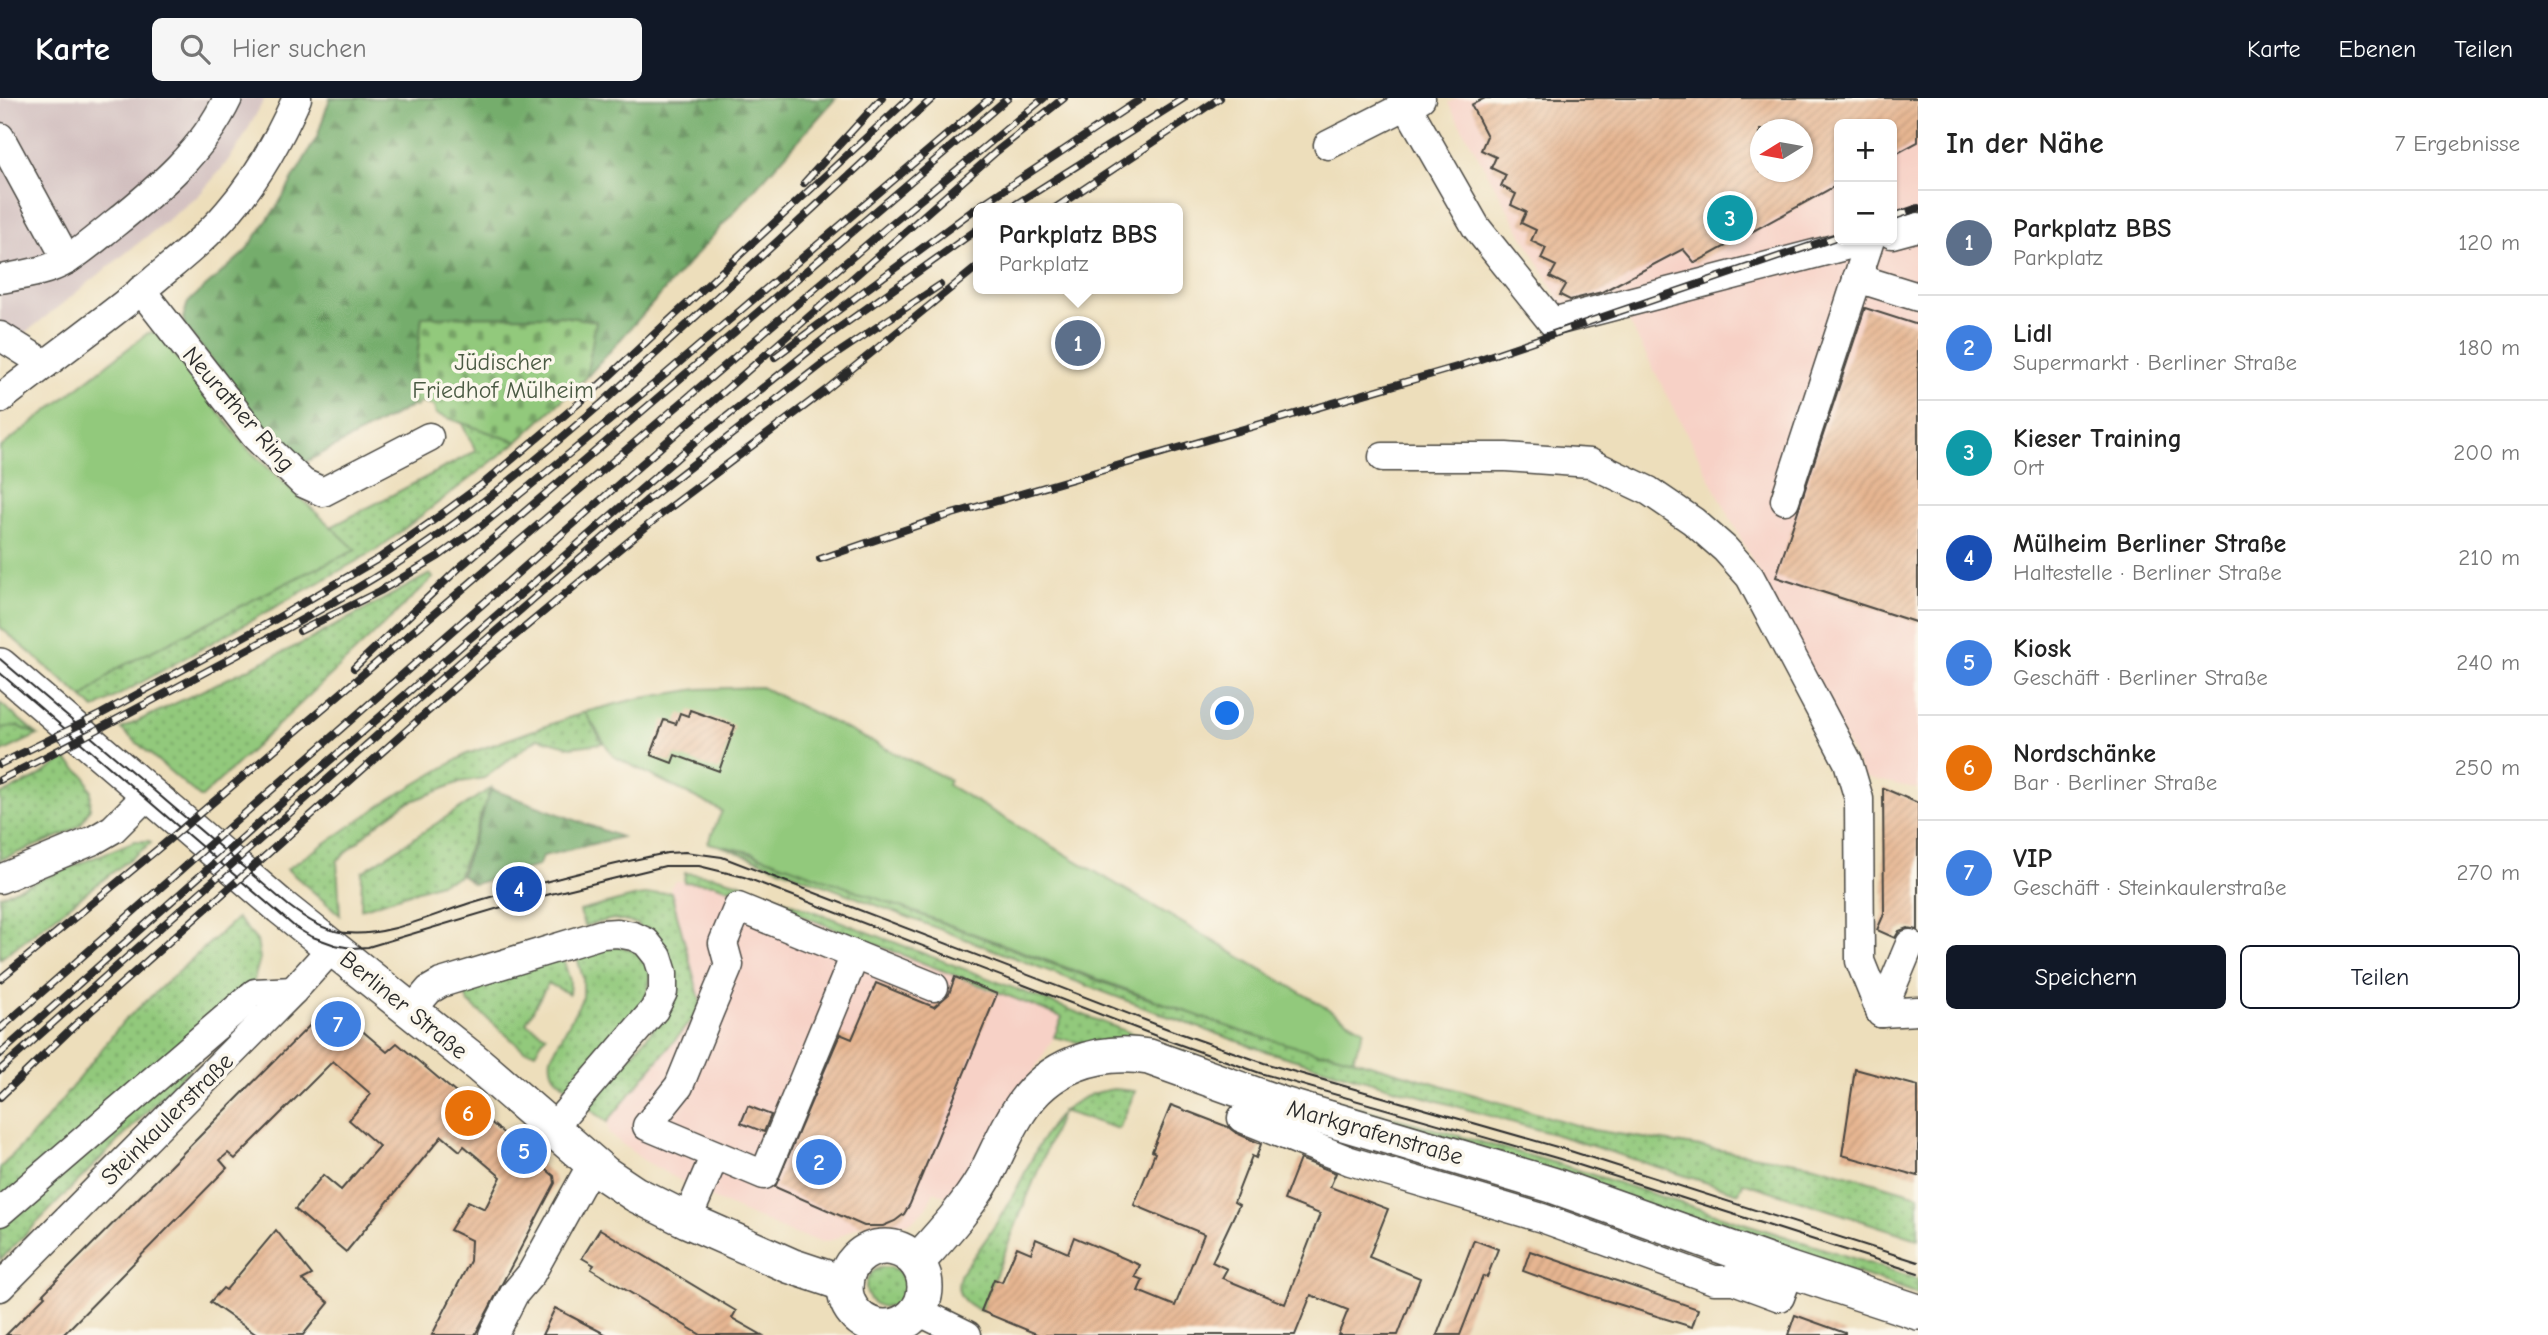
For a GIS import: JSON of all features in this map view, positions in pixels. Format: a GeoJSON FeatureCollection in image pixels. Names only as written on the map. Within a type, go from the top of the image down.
{"type":"FeatureCollection","features":[{"type":"Feature","properties":{"kind":"main road","name":"Berliner Straße"},"geometry":{"type":"LineString","coordinates":[[0,666],[332,948],[561,1118],[592,1164],[635,1194],[687,1220],[791,1266],[845,1284]]}},
{"type":"Feature","properties":{"kind":"main road","name":"Markgrafenstraße"},"geometry":{"type":"LineString","coordinates":[[917,1262],[967,1203],[1019,1110],[1048,1078],[1068,1066],[1111,1054],[1139,1055],[1279,1118],[1453,1154],[1552,1185],[1785,1284],[1918,1312]]}},
{"type":"Feature","properties":{"kind":"main road"},"geometry":{"type":"LineString","coordinates":[[874,1248],[897,1248],[917,1262],[926,1286],[924,1299],[918,1311],[902,1324],[881,1331],[853,1312],[845,1284],[854,1262],[874,1248]]}},
{"type":"Feature","properties":{"kind":"street"},"geometry":{"type":"LineString","coordinates":[[0,279],[46,270],[67,260],[148,197],[190,157],[219,117],[228,98]]}},
{"type":"Feature","properties":{"kind":"street"},"geometry":{"type":"LineString","coordinates":[[0,399],[195,246],[228,212],[257,174],[298,98]]}},
{"type":"Feature","properties":{"kind":"street"},"geometry":{"type":"LineString","coordinates":[[1328,145],[1414,102],[1476,227],[1552,322],[1850,245]]}},
{"type":"Feature","properties":{"kind":"street"},"geometry":{"type":"LineString","coordinates":[[0,137],[67,260]]}},
{"type":"Feature","properties":{"kind":"street"},"geometry":{"type":"LineString","coordinates":[[1897,233],[1918,227]]}},
{"type":"Feature","properties":{"kind":"street"},"geometry":{"type":"LineString","coordinates":[[1785,500],[1867,245]]}},
{"type":"Feature","properties":{"kind":"street"},"geometry":{"type":"LineString","coordinates":[[1857,278],[1918,297]]}},
{"type":"Feature","properties":{"kind":"street","name":"Neurather Ring"},"geometry":{"type":"LineString","coordinates":[[141,290],[255,436],[303,482],[323,492],[429,437]]}},
{"type":"Feature","properties":{"kind":"street"},"geometry":{"type":"LineString","coordinates":[[0,337],[45,364]]}},
{"type":"Feature","properties":{"kind":"street"},"geometry":{"type":"LineString","coordinates":[[1383,457],[1506,457],[1590,463],[1660,498],[1693,521],[1734,558],[1750,577],[1852,775],[1859,799],[1860,961],[1881,1013]]}},
{"type":"Feature","properties":{"kind":"street"},"geometry":{"type":"LineString","coordinates":[[0,879],[94,840],[113,829],[149,793]]}},
{"type":"Feature","properties":{"kind":"street"},"geometry":{"type":"LineString","coordinates":[[855,955],[764,1175],[647,1126],[679,1087],[729,965],[723,943],[738,907],[934,987]]}},
{"type":"Feature","properties":{"kind":"street"},"geometry":{"type":"LineString","coordinates":[[412,1010],[429,989],[441,983],[602,934],[633,936],[646,942],[658,957],[663,973],[663,992],[654,1010],[561,1118]]}},
{"type":"Feature","properties":{"kind":"street"},"geometry":{"type":"LineString","coordinates":[[1881,1013],[1910,944]]}},
{"type":"Feature","properties":{"kind":"street","name":"Steinkaulerstraße"},"geometry":{"type":"LineString","coordinates":[[0,1287],[293,991],[332,948]]}},
{"type":"Feature","properties":{"kind":"street"},"geometry":{"type":"LineString","coordinates":[[0,1212],[256,993],[293,991]]}},
{"type":"Feature","properties":{"kind":"street"},"geometry":{"type":"LineString","coordinates":[[1881,1013],[1918,1010]]}},
{"type":"Feature","properties":{"kind":"street","name":"Markgrafenstraße"},"geometry":{"type":"LineString","coordinates":[[1241,1118],[1279,1118],[1350,1161],[1542,1218],[1714,1280],[1785,1284]]}},
{"type":"Feature","properties":{"kind":"street"},"geometry":{"type":"LineString","coordinates":[[1444,1187],[1453,1154]]}},
{"type":"Feature","properties":{"kind":"street"},"geometry":{"type":"LineString","coordinates":[[687,1220],[715,1155]]}},
{"type":"Feature","properties":{"kind":"street"},"geometry":{"type":"LineString","coordinates":[[493,1335],[514,1294],[531,1274],[592,1164]]}},
{"type":"Feature","properties":{"kind":"street"},"geometry":{"type":"LineString","coordinates":[[918,1311],[967,1335]]}},
{"type":"Feature","properties":{"kind":"shaded area"},"geometry":{"type":"Polygon","coordinates":[[[0,98],[265,98],[241,142],[199,195],[0,353],[0,98]]]}},
{"type":"Feature","properties":{"kind":"shaded area"},"geometry":{"type":"Polygon","coordinates":[[[1457,98],[1918,98],[1918,789],[1864,777],[1625,314],[1574,326],[1448,103],[1457,98]]]}},
{"type":"Feature","properties":{"kind":"shaded area"},"geometry":{"type":"Polygon","coordinates":[[[676,881],[714,884],[748,895],[1063,1017],[1035,1069],[971,1171],[950,1198],[934,1191],[927,1207],[911,1222],[872,1222],[822,1242],[791,1233],[714,1199],[643,1160],[609,1134],[607,1122],[702,1007],[671,892],[670,887],[676,881]]]}},
{"type":"Feature","properties":{"kind":"green space"},"geometry":{"type":"Polygon","coordinates":[[[330,98],[836,98],[586,378],[596,321],[560,316],[422,317],[412,406],[302,464],[263,427],[185,326],[183,318],[188,302],[244,253],[278,205],[317,137],[330,98]]]}},
{"type":"Feature","properties":{"kind":"green space","name":"Jüdischer Friedhof Mülheim"},"geometry":{"type":"Polygon","coordinates":[[[560,316],[596,321],[586,378],[517,442],[436,414],[434,406],[420,402],[416,407],[412,406],[422,317],[560,316]]]}},
{"type":"Feature","properties":{"kind":"green space"},"geometry":{"type":"Polygon","coordinates":[[[157,332],[246,447],[356,550],[116,669],[83,698],[0,627],[0,448],[148,333],[157,332]]]}},
{"type":"Feature","properties":{"kind":"green space"},"geometry":{"type":"Polygon","coordinates":[[[461,422],[517,442],[378,549],[94,709],[83,698],[116,669],[355,550],[331,527],[476,451],[461,422]]]}},
{"type":"Feature","properties":{"kind":"green space"},"geometry":{"type":"Polygon","coordinates":[[[430,574],[433,578],[201,798],[121,729],[311,639],[430,574]]]}},
{"type":"Feature","properties":{"kind":"green space"},"geometry":{"type":"Polygon","coordinates":[[[761,687],[950,780],[948,785],[1364,1030],[1353,1059],[1328,1052],[1319,1053],[1240,1031],[750,852],[708,843],[722,811],[613,756],[585,712],[636,699],[698,689],[761,687]]]}},
{"type":"Feature","properties":{"kind":"green space"},"geometry":{"type":"Polygon","coordinates":[[[0,703],[38,735],[18,726],[0,728],[0,703]]]}},
{"type":"Feature","properties":{"kind":"green space"},"geometry":{"type":"Polygon","coordinates":[[[585,712],[603,743],[571,747],[538,738],[484,778],[460,782],[405,804],[375,826],[337,861],[340,915],[287,869],[390,799],[467,754],[585,712]]]}},
{"type":"Feature","properties":{"kind":"green space"},"geometry":{"type":"Polygon","coordinates":[[[18,726],[38,735],[0,753],[0,728],[18,726]]]}},
{"type":"Feature","properties":{"kind":"green space"},"geometry":{"type":"Polygon","coordinates":[[[65,759],[85,776],[91,791],[90,808],[81,824],[65,834],[0,860],[0,795],[34,779],[65,759]]]}},
{"type":"Feature","properties":{"kind":"green space"},"geometry":{"type":"Polygon","coordinates":[[[491,788],[458,877],[361,909],[362,872],[491,788]]]}},
{"type":"Feature","properties":{"kind":"green space"},"geometry":{"type":"Polygon","coordinates":[[[491,789],[621,837],[543,856],[538,866],[474,884],[461,875],[491,789]]]}},
{"type":"Feature","properties":{"kind":"green space"},"geometry":{"type":"Polygon","coordinates":[[[135,841],[151,843],[0,959],[0,896],[135,841]]]}},
{"type":"Feature","properties":{"kind":"green space"},"geometry":{"type":"Polygon","coordinates":[[[716,844],[825,878],[1028,955],[1270,1039],[1319,1053],[1328,1052],[1353,1059],[1593,1130],[1815,1165],[1918,1195],[1918,1239],[1743,1182],[1739,1193],[1567,1138],[1268,1052],[716,844]]]}},
{"type":"Feature","properties":{"kind":"green space"},"geometry":{"type":"Polygon","coordinates":[[[685,873],[714,876],[740,883],[1162,1045],[1289,1088],[1559,1164],[1918,1279],[1918,1294],[1880,1280],[1086,1044],[1054,1037],[1062,1017],[748,895],[714,884],[684,882],[685,873]]]}},
{"type":"Feature","properties":{"kind":"green space"},"geometry":{"type":"Polygon","coordinates":[[[671,892],[702,1007],[607,1122],[590,1109],[591,1105],[667,1012],[638,924],[613,919],[584,926],[580,911],[637,896],[671,892]]]}},
{"type":"Feature","properties":{"kind":"green space"},"geometry":{"type":"Polygon","coordinates":[[[237,918],[257,941],[260,958],[245,1013],[0,1260],[0,1168],[42,1125],[123,1022],[237,918]]]}},
{"type":"Feature","properties":{"kind":"green space"},"geometry":{"type":"Polygon","coordinates":[[[602,946],[626,948],[638,954],[648,967],[650,982],[645,998],[622,1032],[567,1087],[554,1075],[551,1057],[583,997],[583,978],[576,954],[602,946]]]}},
{"type":"Feature","properties":{"kind":"green space"},"geometry":{"type":"Polygon","coordinates":[[[563,958],[570,981],[569,994],[548,983],[526,1023],[546,1035],[535,1052],[524,1050],[468,1002],[462,988],[563,958]]]}},
{"type":"Feature","properties":{"kind":"green space"},"geometry":{"type":"Polygon","coordinates":[[[1114,1089],[1135,1091],[1119,1129],[1064,1112],[1092,1094],[1114,1089]]]}},
{"type":"Feature","properties":{"kind":"green space"},"geometry":{"type":"Polygon","coordinates":[[[1061,1114],[981,1311],[961,1296],[958,1286],[961,1273],[982,1246],[1040,1143],[1061,1114]]]}},
{"type":"Feature","properties":{"kind":"green space"},"geometry":{"type":"Polygon","coordinates":[[[886,1267],[900,1273],[906,1287],[900,1301],[886,1307],[872,1301],[866,1287],[872,1273],[886,1267]]]}},
{"type":"Feature","properties":{"kind":"building"},"geometry":{"type":"Polygon","coordinates":[[[1485,98],[1918,98],[1918,142],[1897,153],[1897,119],[1834,119],[1834,187],[1695,263],[1683,249],[1602,292],[1570,300],[1560,295],[1566,285],[1550,277],[1556,266],[1541,259],[1546,248],[1531,241],[1536,230],[1521,223],[1526,212],[1511,205],[1516,194],[1501,186],[1506,175],[1491,168],[1496,157],[1481,150],[1487,136],[1471,105],[1485,98]]]}},
{"type":"Feature","properties":{"kind":"building"},"geometry":{"type":"Polygon","coordinates":[[[1865,308],[1918,325],[1918,623],[1776,577],[1865,308]]]}},
{"type":"Feature","properties":{"kind":"building"},"geometry":{"type":"Polygon","coordinates":[[[690,710],[735,726],[719,771],[675,755],[672,763],[651,755],[664,720],[676,724],[680,713],[688,716],[690,710]]]}},
{"type":"Feature","properties":{"kind":"building"},"geometry":{"type":"Polygon","coordinates":[[[1883,788],[1918,803],[1918,930],[1907,928],[1899,931],[1895,938],[1877,930],[1884,914],[1883,788]]]}},
{"type":"Feature","properties":{"kind":"building"},"geometry":{"type":"Polygon","coordinates":[[[955,977],[997,994],[904,1214],[883,1226],[864,1226],[775,1187],[840,1034],[852,1039],[876,983],[934,1007],[949,994],[955,977]]]}},
{"type":"Feature","properties":{"kind":"building"},"geometry":{"type":"Polygon","coordinates":[[[331,1004],[387,1052],[397,1043],[554,1176],[555,1183],[475,1335],[432,1335],[470,1261],[471,1240],[450,1230],[468,1201],[485,1209],[501,1177],[464,1146],[460,1151],[442,1136],[346,1252],[295,1209],[323,1175],[341,1190],[379,1146],[349,1120],[371,1094],[333,1061],[235,1159],[228,1153],[220,1160],[227,1168],[63,1335],[6,1335],[45,1296],[43,1294],[331,1004]]]}},
{"type":"Feature","properties":{"kind":"building"},"geometry":{"type":"Polygon","coordinates":[[[1855,1069],[1918,1086],[1918,1176],[1842,1155],[1855,1069]]]}},
{"type":"Feature","properties":{"kind":"building"},"geometry":{"type":"Polygon","coordinates":[[[1171,1105],[1228,1127],[1261,1144],[1256,1158],[1252,1156],[1234,1202],[1239,1205],[1212,1262],[1227,1269],[1222,1278],[1285,1304],[1320,1214],[1284,1200],[1300,1159],[1336,1173],[1330,1187],[1388,1209],[1369,1257],[1420,1278],[1398,1335],[1338,1335],[1348,1310],[1311,1295],[1295,1335],[1039,1335],[981,1311],[994,1279],[1002,1282],[1017,1247],[1031,1253],[1036,1239],[1068,1253],[1074,1237],[1140,1265],[1135,1277],[1143,1280],[1138,1291],[1175,1306],[1204,1234],[1134,1205],[1171,1105]]]}},
{"type":"Feature","properties":{"kind":"building"},"geometry":{"type":"Polygon","coordinates":[[[748,1106],[771,1115],[764,1132],[741,1123],[748,1106]]]}},
{"type":"Feature","properties":{"kind":"building"},"geometry":{"type":"Polygon","coordinates":[[[600,1229],[736,1311],[732,1318],[762,1335],[701,1335],[591,1269],[594,1265],[582,1258],[600,1229]]]}},
{"type":"Feature","properties":{"kind":"building"},"geometry":{"type":"Polygon","coordinates":[[[276,1230],[312,1275],[302,1280],[329,1303],[303,1335],[257,1335],[210,1302],[223,1288],[226,1290],[276,1230]]]}},
{"type":"Feature","properties":{"kind":"building"},"geometry":{"type":"Polygon","coordinates":[[[1474,1240],[1498,1249],[1487,1277],[1483,1276],[1460,1335],[1437,1335],[1474,1240]]]}},
{"type":"Feature","properties":{"kind":"building"},"geometry":{"type":"Polygon","coordinates":[[[1530,1251],[1698,1309],[1692,1327],[1523,1271],[1530,1251]]]}},
{"type":"Feature","properties":{"kind":"building"},"geometry":{"type":"Polygon","coordinates":[[[555,1308],[607,1335],[542,1335],[555,1308]]]}},
{"type":"Feature","properties":{"kind":"building"},"geometry":{"type":"Polygon","coordinates":[[[1795,1315],[1845,1333],[1845,1335],[1788,1335],[1795,1315]]]}},
{"type":"Feature","properties":{"kind":"tram line"},"geometry":{"type":"LineString","coordinates":[[0,659],[289,906],[330,930],[346,933],[377,932],[519,889],[667,853],[685,852],[722,857],[1168,1029],[1264,1063],[1564,1149],[1918,1262]]}},
{"type":"Feature","properties":{"kind":"tram line"},"geometry":{"type":"LineString","coordinates":[[0,673],[295,927],[335,945],[368,947],[522,901],[665,866],[699,866],[744,877],[1164,1039],[1260,1073],[1560,1159],[1918,1273]]}},
{"type":"Feature","properties":{"kind":"railway"},"geometry":{"type":"LineString","coordinates":[[804,183],[882,98]]}},
{"type":"Feature","properties":{"kind":"railway"},"geometry":{"type":"LineString","coordinates":[[0,764],[101,714],[274,620],[378,559],[431,522],[484,483],[592,392],[909,98]]}},
{"type":"Feature","properties":{"kind":"railway"},"geometry":{"type":"LineString","coordinates":[[0,780],[298,622],[387,570],[471,512],[601,404],[933,98]]}},
{"type":"Feature","properties":{"kind":"railway"},"geometry":{"type":"LineString","coordinates":[[300,631],[380,591],[439,556],[481,526],[654,384],[990,98]]}},
{"type":"Feature","properties":{"kind":"railway"},"geometry":{"type":"LineString","coordinates":[[354,668],[460,567],[1008,98]]}},
{"type":"Feature","properties":{"kind":"railway"},"geometry":{"type":"LineString","coordinates":[[0,979],[164,844],[885,229],[1044,98]]}},
{"type":"Feature","properties":{"kind":"railway"},"geometry":{"type":"LineString","coordinates":[[0,1029],[997,151],[1064,98]]}},
{"type":"Feature","properties":{"kind":"railway"},"geometry":{"type":"LineString","coordinates":[[984,203],[1142,98]]}},
{"type":"Feature","properties":{"kind":"railway"},"geometry":{"type":"LineString","coordinates":[[1018,203],[1184,98]]}},
{"type":"Feature","properties":{"kind":"railway"},"geometry":{"type":"LineString","coordinates":[[1062,203],[1220,98]]}},
{"type":"Feature","properties":{"kind":"railway"},"geometry":{"type":"LineString","coordinates":[[1897,215],[1918,208]]}},
{"type":"Feature","properties":{"kind":"railway"},"geometry":{"type":"LineString","coordinates":[[775,357],[973,210]]}},
{"type":"Feature","properties":{"kind":"railway"},"geometry":{"type":"LineString","coordinates":[[0,1054],[312,776],[701,437],[829,335],[973,233]]}},
{"type":"Feature","properties":{"kind":"railway"},"geometry":{"type":"LineString","coordinates":[[820,559],[942,517],[1460,366],[1834,238]]}},
{"type":"Feature","properties":{"kind":"railway"},"geometry":{"type":"LineString","coordinates":[[0,1097],[74,1026],[488,658],[664,512],[826,390],[973,270]]}},
{"type":"Feature","properties":{"kind":"railway"},"geometry":{"type":"LineString","coordinates":[[0,1070],[435,684],[646,501],[826,361],[940,285]]}},
{"type":"Feature","properties":{"kind":"place","name":"Kieser Training"},"geometry":{"type":"Point","coordinates":[1730,218]}},
{"type":"Feature","properties":{"kind":"place","name":"Parkplatz BBS"},"geometry":{"type":"Point","coordinates":[1078,343]}},
{"type":"Feature","properties":{"kind":"place","name":"Mülheim Berliner Straße"},"geometry":{"type":"Point","coordinates":[519,889]}},
{"type":"Feature","properties":{"kind":"place","name":"VIP"},"geometry":{"type":"Point","coordinates":[338,1024]}},
{"type":"Feature","properties":{"kind":"place","name":"Nordschänke"},"geometry":{"type":"Point","coordinates":[468,1113]}},
{"type":"Feature","properties":{"kind":"place","name":"Kiosk"},"geometry":{"type":"Point","coordinates":[524,1151]}},
{"type":"Feature","properties":{"kind":"place","name":"Lidl"},"geometry":{"type":"Point","coordinates":[819,1162]}}]}
